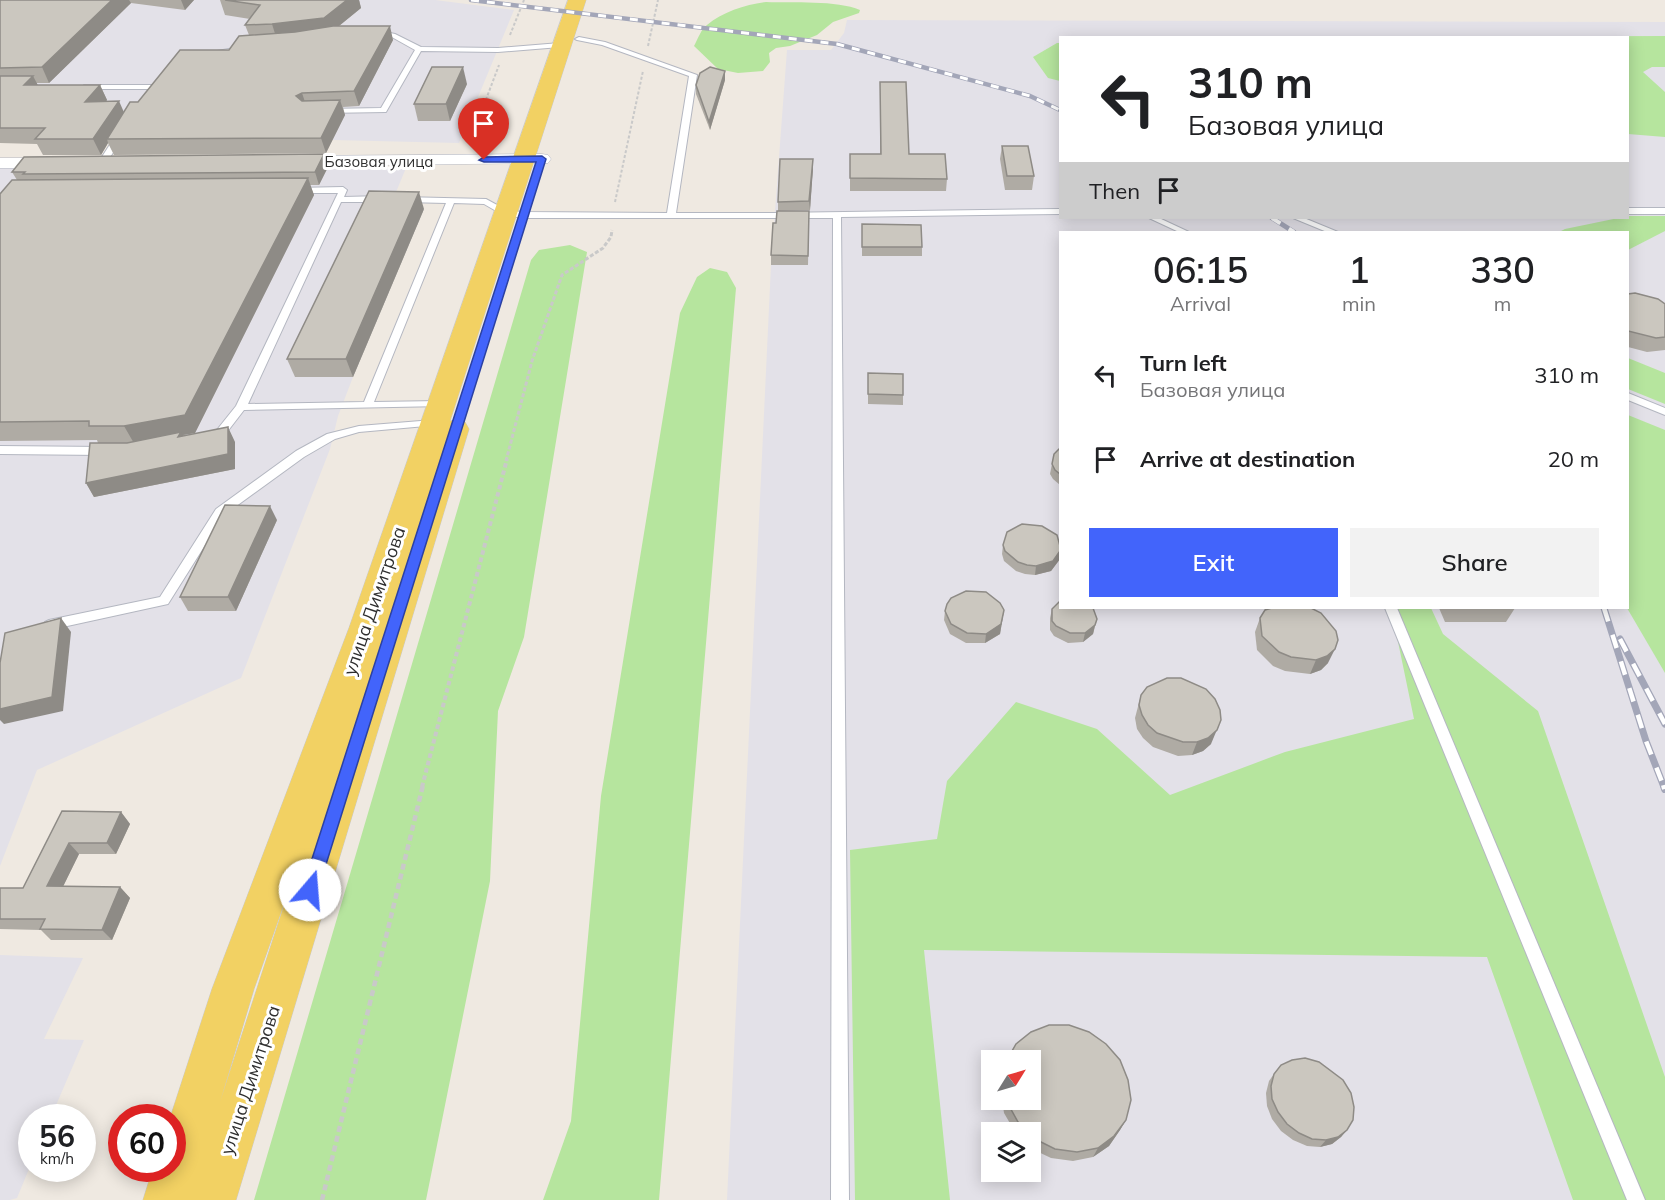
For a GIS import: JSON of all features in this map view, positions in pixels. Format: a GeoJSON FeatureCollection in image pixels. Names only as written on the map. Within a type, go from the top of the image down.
{"type":"FeatureCollection","features":[{"type":"Feature","properties":{"kind":"main road","name":"улица Димитрова"},"geometry":{"type":"LineString","coordinates":[[212,1200],[464,402],[532,159],[570,42],[577,0]]}},
{"type":"Feature","properties":{"kind":"main road","name":"улица Димитрова"},"geometry":{"type":"LineString","coordinates":[[570,42],[592,0]]}},
{"type":"Feature","properties":{"kind":"main road","name":"улица Димитрова"},"geometry":{"type":"LineString","coordinates":[[167,1200],[233,989],[366,628],[437,414],[516,214]]}},
{"type":"Feature","properties":{"kind":"street","name":"Базовая улица"},"geometry":{"type":"LineString","coordinates":[[277,161],[532,159]]}},
{"type":"Feature","properties":{"kind":"street"},"geometry":{"type":"LineString","coordinates":[[0,163],[25,170],[66,163]]}},
{"type":"Feature","properties":{"kind":"street"},"geometry":{"type":"LineString","coordinates":[[96,163],[125,163]]}},
{"type":"Feature","properties":{"kind":"lane"},"geometry":{"type":"LineString","coordinates":[[368,32],[386,32],[402,38],[419,49],[504,49],[570,42],[603,43],[693,75],[671,216]]}},
{"type":"Feature","properties":{"kind":"lane"},"geometry":{"type":"LineString","coordinates":[[192,57],[222,50],[254,47]]}},
{"type":"Feature","properties":{"kind":"lane"},"geometry":{"type":"LineString","coordinates":[[318,112],[383,110],[419,49]]}},
{"type":"Feature","properties":{"kind":"lane"},"geometry":{"type":"LineString","coordinates":[[148,97],[161,81]]}},
{"type":"Feature","properties":{"kind":"lane"},"geometry":{"type":"LineString","coordinates":[[83,87],[155,87]]}},
{"type":"Feature","properties":{"kind":"lane"},"geometry":{"type":"LineString","coordinates":[[96,163],[121,133]]}},
{"type":"Feature","properties":{"kind":"lane"},"geometry":{"type":"LineString","coordinates":[[199,438],[220,434],[241,407],[343,189],[283,190]]}},
{"type":"Feature","properties":{"kind":"lane"},"geometry":{"type":"LineString","coordinates":[[339,200],[486,202],[516,214],[612,216],[1059,212]]}},
{"type":"Feature","properties":{"kind":"lane"},"geometry":{"type":"LineString","coordinates":[[368,405],[451,201]]}},
{"type":"Feature","properties":{"kind":"lane"},"geometry":{"type":"LineString","coordinates":[[1629,211],[1665,211]]}},
{"type":"Feature","properties":{"kind":"lane"},"geometry":{"type":"LineString","coordinates":[[837,215],[840,1200]]}},
{"type":"Feature","properties":{"kind":"lane"},"geometry":{"type":"LineString","coordinates":[[1155,219],[1183,231]]}},
{"type":"Feature","properties":{"kind":"lane"},"geometry":{"type":"LineString","coordinates":[[1300,219],[1331,231]]}},
{"type":"Feature","properties":{"kind":"lane"},"geometry":{"type":"LineString","coordinates":[[1629,396],[1665,412]]}},
{"type":"Feature","properties":{"kind":"lane"},"geometry":{"type":"LineString","coordinates":[[241,407],[368,405],[437,414]]}},
{"type":"Feature","properties":{"kind":"lane"},"geometry":{"type":"LineString","coordinates":[[38,628],[164,601],[220,512],[300,454],[331,436],[437,414]]}},
{"type":"Feature","properties":{"kind":"lane"},"geometry":{"type":"LineString","coordinates":[[0,450],[113,451]]}},
{"type":"Feature","properties":{"kind":"lane"},"geometry":{"type":"LineString","coordinates":[[1391,609],[1636,1200]]}},
{"type":"Feature","properties":{"kind":"path"},"geometry":{"type":"LineString","coordinates":[[464,160],[524,0]]}},
{"type":"Feature","properties":{"kind":"path"},"geometry":{"type":"LineString","coordinates":[[322,1200],[430,751],[532,362],[562,275],[603,248],[611,237],[612,216],[658,0]]}},
{"type":"Feature","properties":{"kind":"shaded area"},"geometry":{"type":"Polygon","coordinates":[[[20,0],[435,0],[514,10],[459,143],[333,140],[0,143],[0,77],[20,0]]]}},
{"type":"Feature","properties":{"kind":"shaded area"},"geometry":{"type":"Polygon","coordinates":[[[847,20],[1665,22],[1665,1200],[727,1200],[771,265],[787,50],[831,50],[844,33],[847,20]]]}},
{"type":"Feature","properties":{"kind":"shaded area"},"geometry":{"type":"Polygon","coordinates":[[[0,168],[406,168],[389,209],[424,209],[353,377],[338,416],[330,449],[241,678],[37,770],[0,866],[0,168]]]}},
{"type":"Feature","properties":{"kind":"shaded area"},"geometry":{"type":"Polygon","coordinates":[[[0,955],[83,958],[44,1039],[84,1040],[57,1104],[18,1104],[18,1182],[24,1182],[17,1198],[0,1200],[0,955]]]}},
{"type":"Feature","properties":{"kind":"green space"},"geometry":{"type":"Polygon","coordinates":[[[766,2],[827,3],[860,10],[859,13],[833,22],[817,35],[790,46],[776,48],[769,53],[770,62],[763,71],[738,73],[718,69],[694,46],[703,29],[713,20],[735,9],[766,2]]]}},
{"type":"Feature","properties":{"kind":"green space"},"geometry":{"type":"Polygon","coordinates":[[[1629,36],[1665,36],[1665,67],[1652,67],[1643,72],[1665,92],[1665,137],[1629,134],[1629,36]]]}},
{"type":"Feature","properties":{"kind":"green space"},"geometry":{"type":"Polygon","coordinates":[[[1059,43],[1059,81],[1048,78],[1033,57],[1059,43]]]}},
{"type":"Feature","properties":{"kind":"green space"},"geometry":{"type":"Polygon","coordinates":[[[1629,216],[1665,216],[1665,231],[1629,249],[1629,231],[1561,231],[1613,219],[1629,219],[1629,216]]]}},
{"type":"Feature","properties":{"kind":"green space"},"geometry":{"type":"Polygon","coordinates":[[[570,245],[587,252],[524,637],[498,711],[490,881],[426,1200],[254,1200],[531,260],[539,250],[570,245]]]}},
{"type":"Feature","properties":{"kind":"green space"},"geometry":{"type":"Polygon","coordinates":[[[710,268],[727,272],[736,288],[659,1200],[543,1200],[571,1121],[601,796],[680,313],[697,277],[710,268]]]}},
{"type":"Feature","properties":{"kind":"green space"},"geometry":{"type":"Polygon","coordinates":[[[1629,358],[1665,373],[1665,404],[1629,389],[1629,358]]]}},
{"type":"Feature","properties":{"kind":"green space"},"geometry":{"type":"Polygon","coordinates":[[[1629,415],[1665,430],[1665,673],[1628,609],[1629,415]]]}},
{"type":"Feature","properties":{"kind":"green space"},"geometry":{"type":"Polygon","coordinates":[[[1391,609],[1431,609],[1443,634],[1538,711],[1665,1077],[1665,1200],[1573,1200],[1487,957],[924,950],[950,1200],[855,1200],[850,850],[937,839],[947,781],[1016,702],[1097,729],[1170,795],[1285,752],[1414,719],[1391,609]]]}},
{"type":"Feature","properties":{"kind":"building"},"geometry":{"type":"Polygon","coordinates":[[[0,0],[112,0],[42,67],[0,68],[0,0]]]}},
{"type":"Feature","properties":{"kind":"building"},"geometry":{"type":"Polygon","coordinates":[[[225,0],[347,0],[324,18],[245,25],[260,5],[225,0]]]}},
{"type":"Feature","properties":{"kind":"building"},"geometry":{"type":"Polygon","coordinates":[[[333,26],[390,26],[354,91],[302,93],[296,96],[302,101],[340,100],[321,138],[107,139],[130,102],[138,102],[180,50],[229,50],[239,36],[295,32],[333,26]]]}},
{"type":"Feature","properties":{"kind":"building"},"geometry":{"type":"Polygon","coordinates":[[[432,67],[463,67],[446,104],[414,104],[432,67]]]}},
{"type":"Feature","properties":{"kind":"building"},"geometry":{"type":"Polygon","coordinates":[[[710,67],[725,71],[709,122],[696,85],[700,73],[710,67]]]}},
{"type":"Feature","properties":{"kind":"building"},"geometry":{"type":"Polygon","coordinates":[[[0,76],[33,76],[24,85],[100,85],[85,102],[119,101],[93,139],[35,139],[45,128],[0,128],[0,76]]]}},
{"type":"Feature","properties":{"kind":"building"},"geometry":{"type":"Polygon","coordinates":[[[880,82],[906,82],[909,154],[945,154],[947,179],[850,178],[850,154],[881,154],[880,82]]]}},
{"type":"Feature","properties":{"kind":"building"},"geometry":{"type":"Polygon","coordinates":[[[1002,146],[1028,146],[1034,176],[1007,176],[1002,146]]]}},
{"type":"Feature","properties":{"kind":"building"},"geometry":{"type":"Polygon","coordinates":[[[324,154],[315,172],[23,174],[25,172],[12,172],[24,157],[324,154]]]}},
{"type":"Feature","properties":{"kind":"building"},"geometry":{"type":"Polygon","coordinates":[[[780,159],[813,159],[809,201],[778,202],[780,159]]]}},
{"type":"Feature","properties":{"kind":"building"},"geometry":{"type":"Polygon","coordinates":[[[308,178],[185,415],[124,426],[89,426],[89,421],[0,422],[0,194],[12,180],[308,178]]]}},
{"type":"Feature","properties":{"kind":"building"},"geometry":{"type":"Polygon","coordinates":[[[369,191],[419,192],[346,359],[287,359],[369,191]]]}},
{"type":"Feature","properties":{"kind":"building"},"geometry":{"type":"Polygon","coordinates":[[[777,211],[809,211],[808,256],[771,255],[773,223],[776,223],[777,211]]]}},
{"type":"Feature","properties":{"kind":"building"},"geometry":{"type":"Polygon","coordinates":[[[862,224],[921,225],[922,247],[862,247],[862,224]]]}},
{"type":"Feature","properties":{"kind":"building"},"geometry":{"type":"Polygon","coordinates":[[[1635,293],[1658,299],[1665,304],[1665,337],[1656,338],[1629,331],[1629,294],[1635,293]]]}},
{"type":"Feature","properties":{"kind":"building"},"geometry":{"type":"Polygon","coordinates":[[[868,373],[903,374],[903,395],[868,394],[868,373]]]}},
{"type":"Feature","properties":{"kind":"building"},"geometry":{"type":"Polygon","coordinates":[[[228,427],[228,454],[86,483],[90,443],[127,443],[181,432],[178,437],[228,427]]]}},
{"type":"Feature","properties":{"kind":"building"},"geometry":{"type":"Polygon","coordinates":[[[1059,449],[1059,473],[1052,464],[1054,454],[1059,449]]]}},
{"type":"Feature","properties":{"kind":"building"},"geometry":{"type":"Polygon","coordinates":[[[225,505],[270,506],[228,597],[180,597],[225,505]]]}},
{"type":"Feature","properties":{"kind":"building"},"geometry":{"type":"Polygon","coordinates":[[[1022,524],[1042,526],[1057,535],[1059,552],[1053,561],[1036,566],[1018,562],[1005,551],[1003,545],[1007,532],[1022,524]]]}},
{"type":"Feature","properties":{"kind":"building"},"geometry":{"type":"Polygon","coordinates":[[[966,591],[986,592],[1000,603],[1004,610],[1001,624],[986,634],[967,633],[951,624],[945,611],[947,604],[951,598],[966,591]]]}},
{"type":"Feature","properties":{"kind":"building"},"geometry":{"type":"Polygon","coordinates":[[[1059,602],[1059,609],[1093,609],[1097,619],[1095,625],[1085,633],[1070,633],[1056,626],[1052,621],[1052,609],[1059,602]]]}},
{"type":"Feature","properties":{"kind":"building"},"geometry":{"type":"Polygon","coordinates":[[[1313,609],[1321,613],[1336,631],[1338,640],[1335,649],[1327,656],[1316,660],[1291,657],[1279,652],[1262,636],[1260,618],[1265,610],[1313,609]]]}},
{"type":"Feature","properties":{"kind":"building"},"geometry":{"type":"Polygon","coordinates":[[[61,618],[52,697],[0,709],[0,663],[5,633],[61,618]]]}},
{"type":"Feature","properties":{"kind":"building"},"geometry":{"type":"Polygon","coordinates":[[[1167,678],[1181,678],[1206,689],[1215,699],[1221,720],[1217,730],[1208,738],[1197,742],[1183,742],[1157,733],[1148,725],[1139,705],[1141,695],[1147,687],[1167,678]]]}},
{"type":"Feature","properties":{"kind":"building"},"geometry":{"type":"Polygon","coordinates":[[[62,811],[121,812],[107,843],[69,843],[47,886],[120,887],[102,930],[40,929],[45,919],[0,919],[0,888],[23,888],[62,811]]]}},
{"type":"Feature","properties":{"kind":"building"},"geometry":{"type":"Polygon","coordinates":[[[1049,1025],[1069,1025],[1089,1032],[1106,1044],[1120,1060],[1128,1080],[1131,1100],[1126,1120],[1114,1136],[1098,1148],[1077,1152],[1055,1149],[1041,1142],[1041,1122],[1018,1122],[1011,1110],[1041,1110],[1041,1050],[1013,1050],[1016,1044],[1031,1032],[1049,1025]]]}},
{"type":"Feature","properties":{"kind":"building"},"geometry":{"type":"Polygon","coordinates":[[[1305,1058],[1319,1062],[1343,1080],[1351,1093],[1354,1107],[1353,1120],[1347,1130],[1338,1137],[1326,1140],[1312,1139],[1299,1133],[1287,1124],[1272,1099],[1271,1086],[1274,1074],[1281,1065],[1305,1058]]]}},
{"type":"Feature","properties":{"kind":"railway"},"geometry":{"type":"LineString","coordinates":[[471,0],[837,44],[1030,96],[1059,110]]}},
{"type":"Feature","properties":{"kind":"railway"},"geometry":{"type":"LineString","coordinates":[[1274,219],[1292,231]]}},
{"type":"Feature","properties":{"kind":"railway"},"geometry":{"type":"LineString","coordinates":[[1604,609],[1646,741],[1664,787]]}},
{"type":"Feature","properties":{"kind":"railway"},"geometry":{"type":"LineString","coordinates":[[1620,639],[1665,724]]}},
{"type":"Feature","properties":{"kind":"railway"},"geometry":{"type":"LineString","coordinates":[[1664,785],[1665,789]]}},
{"type":"Feature","properties":{"kind":"route"},"geometry":{"type":"LineString","coordinates":[[310,890],[542,159],[484,160]]}}]}
